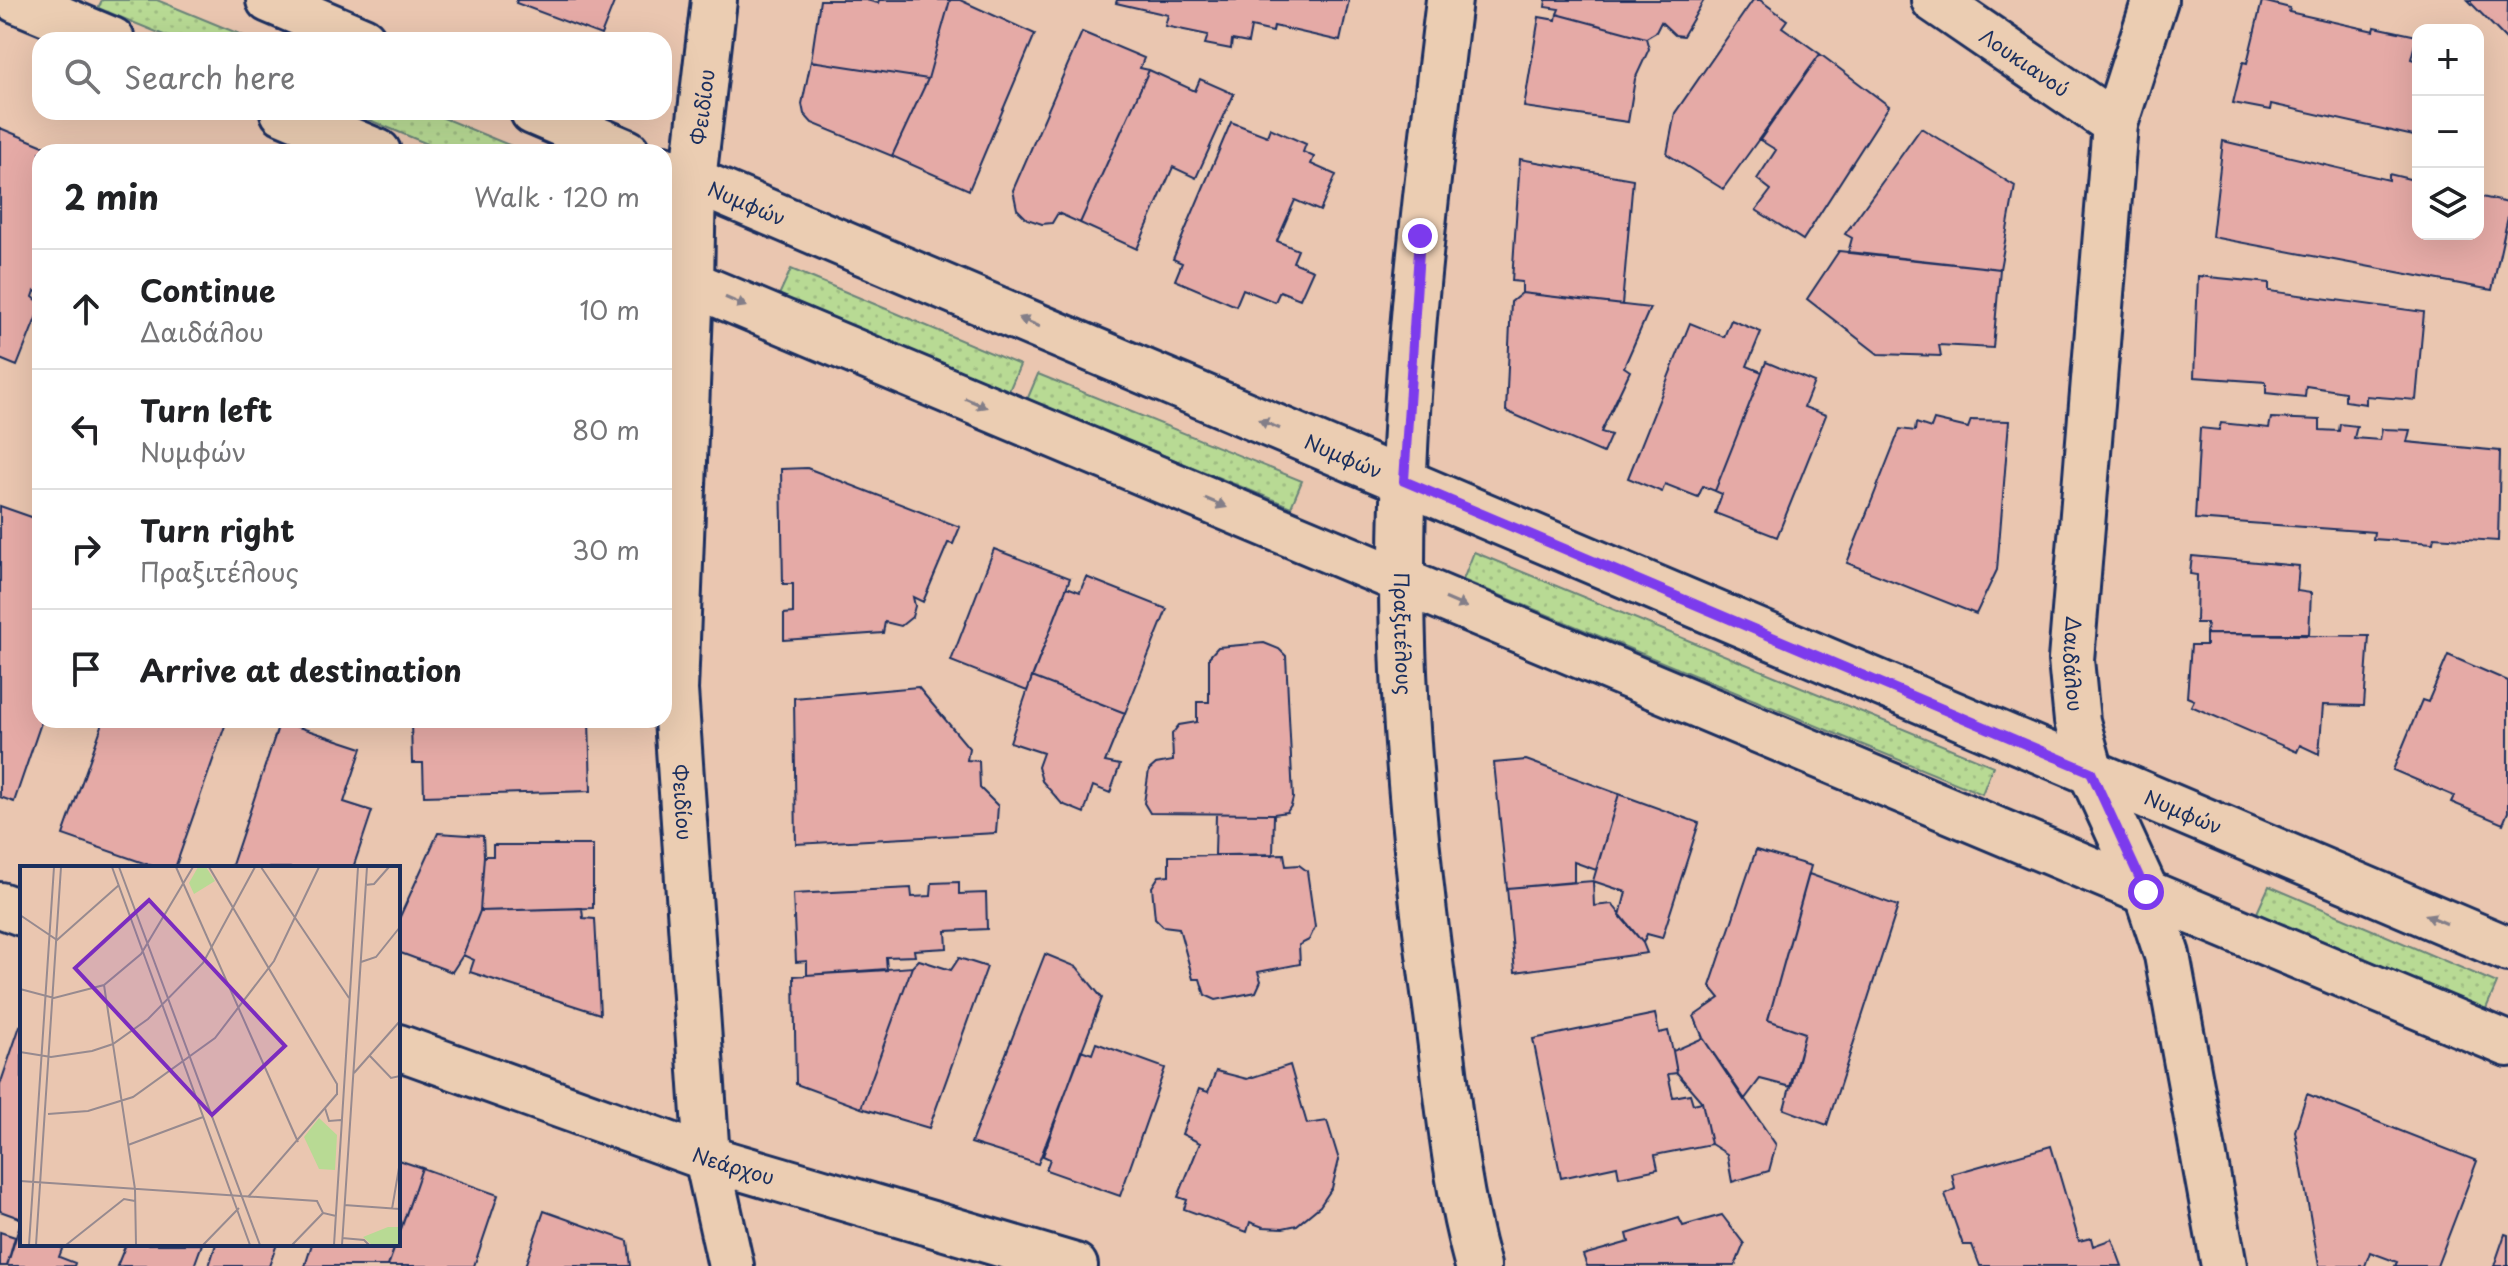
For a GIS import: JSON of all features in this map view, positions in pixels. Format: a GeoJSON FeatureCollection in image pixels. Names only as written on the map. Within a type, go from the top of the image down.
{"type":"FeatureCollection","features":[{"type":"Feature","properties":{"kind":"street"},"geometry":{"type":"LineString","coordinates":[[16,0],[93,32]]}},
{"type":"Feature","properties":{"kind":"street"},"geometry":{"type":"LineString","coordinates":[[269,0],[344,32]]}},
{"type":"Feature","properties":{"kind":"street","name":"Φειδίου"},"geometry":{"type":"LineString","coordinates":[[714,0],[678,174],[675,690],[707,1158],[731,1266]]}},
{"type":"Feature","properties":{"kind":"street","name":"Πραξιτέλους"},"geometry":{"type":"LineString","coordinates":[[1449,0],[1420,236],[1404,481],[1402,581],[1405,698],[1427,940],[1464,1216],[1478,1266]]}},
{"type":"Feature","properties":{"kind":"street","name":"Λουκιανού"},"geometry":{"type":"LineString","coordinates":[[1934,0],[2115,124]]}},
{"type":"Feature","properties":{"kind":"street","name":"Δαιδάλου"},"geometry":{"type":"LineString","coordinates":[[2155,0],[2115,124],[2071,660],[2077,721],[2091,772],[2146,892],[2167,955],[2224,1266]]}},
{"type":"Feature","properties":{"kind":"street"},"geometry":{"type":"LineString","coordinates":[[302,120],[359,144]]}},
{"type":"Feature","properties":{"kind":"street"},"geometry":{"type":"LineString","coordinates":[[552,120],[608,144]]}},
{"type":"Feature","properties":{"kind":"street","name":"Νυμφών"},"geometry":{"type":"LineString","coordinates":[[678,174],[2508,949]]}},
{"type":"Feature","properties":{"kind":"street"},"geometry":{"type":"LineString","coordinates":[[678,278],[2508,1044]]}},
{"type":"Feature","properties":{"kind":"street"},"geometry":{"type":"LineString","coordinates":[[0,905],[20,912]]}},
{"type":"Feature","properties":{"kind":"street","name":"Νεάρχου"},"geometry":{"type":"LineString","coordinates":[[400,1048],[707,1158],[1075,1266]]}},
{"type":"Feature","properties":{"kind":"green space"},"geometry":{"type":"Polygon","coordinates":[[[102,0],[157,0],[235,32],[156,32],[98,8],[102,0]]]}},
{"type":"Feature","properties":{"kind":"green space"},"geometry":{"type":"Polygon","coordinates":[[[369,120],[448,120],[507,144],[428,144],[369,120]]]}},
{"type":"Feature","properties":{"kind":"green space"},"geometry":{"type":"Polygon","coordinates":[[[791,269],[1020,365],[1009,391],[779,295],[791,269]]]}},
{"type":"Feature","properties":{"kind":"green space"},"geometry":{"type":"Polygon","coordinates":[[[1038,374],[1302,481],[1291,507],[1027,400],[1038,374]]]}},
{"type":"Feature","properties":{"kind":"green space"},"geometry":{"type":"Polygon","coordinates":[[[1474,552],[1993,766],[1982,794],[1463,580],[1474,552]]]}},
{"type":"Feature","properties":{"kind":"green space"},"geometry":{"type":"Polygon","coordinates":[[[2269,886],[2497,983],[2485,1011],[2256,915],[2269,886]]]}},
{"type":"Feature","properties":{"kind":"building"},"geometry":{"type":"Polygon","coordinates":[[[517,0],[615,0],[602,32],[593,32],[516,3],[517,0]]]}},
{"type":"Feature","properties":{"kind":"building"},"geometry":{"type":"Polygon","coordinates":[[[820,0],[878,3],[879,0],[950,0],[928,79],[811,61],[820,0]]]}},
{"type":"Feature","properties":{"kind":"building"},"geometry":{"type":"Polygon","coordinates":[[[950,0],[960,0],[1035,34],[969,190],[892,156],[928,79],[950,0]]]}},
{"type":"Feature","properties":{"kind":"building"},"geometry":{"type":"Polygon","coordinates":[[[1117,0],[1349,0],[1340,41],[1274,26],[1273,32],[1251,27],[1248,43],[1232,40],[1231,49],[1205,44],[1208,35],[1165,26],[1168,15],[1116,3],[1117,0]]]}},
{"type":"Feature","properties":{"kind":"building"},"geometry":{"type":"Polygon","coordinates":[[[1546,0],[1704,0],[1683,36],[1675,35],[1661,22],[1656,32],[1646,38],[1557,14],[1559,9],[1545,7],[1546,0]]]}},
{"type":"Feature","properties":{"kind":"building"},"geometry":{"type":"Polygon","coordinates":[[[1753,0],[1760,0],[1787,20],[1782,27],[1820,54],[1723,189],[1667,154],[1675,113],[1753,0]]]}},
{"type":"Feature","properties":{"kind":"building"},"geometry":{"type":"Polygon","coordinates":[[[2468,0],[2508,0],[2507,40],[2468,0]]]}},
{"type":"Feature","properties":{"kind":"building"},"geometry":{"type":"Polygon","coordinates":[[[2262,1],[2290,8],[2289,12],[2374,31],[2375,27],[2412,35],[2412,136],[2271,104],[2270,110],[2233,103],[2243,62],[2247,63],[2262,1]]]}},
{"type":"Feature","properties":{"kind":"building"},"geometry":{"type":"Polygon","coordinates":[[[1557,14],[1646,38],[1649,49],[1635,79],[1628,122],[1524,107],[1539,17],[1556,20],[1557,14]]]}},
{"type":"Feature","properties":{"kind":"building"},"geometry":{"type":"Polygon","coordinates":[[[1082,32],[1144,58],[1140,68],[1149,70],[1080,223],[1058,213],[1052,223],[1042,224],[1027,219],[1017,209],[1013,190],[1082,32]]]}},
{"type":"Feature","properties":{"kind":"building"},"geometry":{"type":"Polygon","coordinates":[[[1820,54],[1889,106],[1803,240],[1756,210],[1771,190],[1757,179],[1776,150],[1760,140],[1820,54]]]}},
{"type":"Feature","properties":{"kind":"building"},"geometry":{"type":"Polygon","coordinates":[[[811,61],[928,79],[892,156],[812,123],[804,114],[802,104],[811,61]]]}},
{"type":"Feature","properties":{"kind":"building"},"geometry":{"type":"Polygon","coordinates":[[[1149,70],[1195,91],[1200,79],[1234,94],[1196,178],[1173,167],[1137,249],[1080,223],[1149,70]]]}},
{"type":"Feature","properties":{"kind":"building"},"geometry":{"type":"Polygon","coordinates":[[[1231,122],[1267,136],[1270,128],[1306,144],[1303,152],[1314,157],[1311,164],[1336,175],[1320,211],[1295,200],[1277,241],[1298,250],[1293,262],[1313,270],[1300,299],[1280,291],[1275,302],[1243,289],[1236,306],[1175,280],[1182,263],[1173,259],[1231,122]]]}},
{"type":"Feature","properties":{"kind":"building"},"geometry":{"type":"Polygon","coordinates":[[[0,128],[39,144],[32,144],[32,328],[17,366],[0,359],[0,128]]]}},
{"type":"Feature","properties":{"kind":"building"},"geometry":{"type":"Polygon","coordinates":[[[1921,128],[2015,186],[2000,269],[1848,253],[1852,238],[1845,234],[1921,128]]]}},
{"type":"Feature","properties":{"kind":"building"},"geometry":{"type":"Polygon","coordinates":[[[2223,141],[2389,180],[2389,174],[2412,180],[2412,240],[2484,240],[2484,197],[2508,203],[2508,217],[2492,290],[2212,237],[2223,141]]]}},
{"type":"Feature","properties":{"kind":"building"},"geometry":{"type":"Polygon","coordinates":[[[1520,159],[1633,179],[1622,305],[1522,293],[1522,282],[1512,281],[1520,159]]]}},
{"type":"Feature","properties":{"kind":"building"},"geometry":{"type":"Polygon","coordinates":[[[1839,251],[2000,269],[1993,348],[1939,345],[1941,356],[1878,354],[1807,299],[1839,251]]]}},
{"type":"Feature","properties":{"kind":"building"},"geometry":{"type":"Polygon","coordinates":[[[2198,276],[2269,283],[2269,291],[2424,312],[2416,400],[2366,396],[2366,404],[2345,401],[2345,392],[2306,386],[2305,397],[2266,393],[2266,382],[2194,377],[2198,276]]]}},
{"type":"Feature","properties":{"kind":"building"},"geometry":{"type":"Polygon","coordinates":[[[1522,293],[1650,308],[1624,367],[1630,371],[1601,432],[1611,435],[1603,453],[1506,411],[1511,302],[1522,293]]]}},
{"type":"Feature","properties":{"kind":"building"},"geometry":{"type":"Polygon","coordinates":[[[1731,320],[1761,332],[1747,366],[1762,372],[1715,491],[1703,486],[1698,497],[1665,484],[1662,492],[1628,478],[1690,323],[1724,337],[1731,320]]]}},
{"type":"Feature","properties":{"kind":"building"},"geometry":{"type":"Polygon","coordinates":[[[1766,362],[1814,382],[1804,407],[1826,415],[1777,537],[1715,513],[1722,494],[1715,491],[1766,362]]]}},
{"type":"Feature","properties":{"kind":"building"},"geometry":{"type":"Polygon","coordinates":[[[2271,418],[2320,420],[2320,430],[2339,431],[2340,424],[2357,426],[2354,438],[2380,440],[2382,429],[2410,430],[2407,442],[2500,451],[2498,541],[2434,537],[2433,543],[2373,539],[2374,532],[2195,519],[2200,428],[2219,430],[2221,423],[2269,428],[2271,418]]]}},
{"type":"Feature","properties":{"kind":"building"},"geometry":{"type":"Polygon","coordinates":[[[1934,420],[1968,428],[1971,420],[2009,421],[1997,570],[1976,614],[1847,563],[1900,429],[1915,431],[1916,423],[1931,428],[1934,420]]]}},
{"type":"Feature","properties":{"kind":"building"},"geometry":{"type":"Polygon","coordinates":[[[807,468],[960,527],[953,544],[948,543],[923,602],[913,597],[915,606],[912,617],[901,626],[885,622],[883,633],[784,640],[784,614],[793,613],[793,584],[783,584],[781,469],[807,468]]]}},
{"type":"Feature","properties":{"kind":"building"},"geometry":{"type":"Polygon","coordinates":[[[0,506],[32,517],[32,728],[39,728],[14,802],[0,797],[0,506]]]}},
{"type":"Feature","properties":{"kind":"building"},"geometry":{"type":"Polygon","coordinates":[[[994,549],[1070,578],[1027,691],[951,661],[994,549]]]}},
{"type":"Feature","properties":{"kind":"building"},"geometry":{"type":"Polygon","coordinates":[[[2192,556],[2299,566],[2297,591],[2311,593],[2309,634],[2206,634],[2207,623],[2196,623],[2197,575],[2190,574],[2192,556]]]}},
{"type":"Feature","properties":{"kind":"building"},"geometry":{"type":"Polygon","coordinates":[[[1086,577],[1167,609],[1125,713],[1032,677],[1067,587],[1080,592],[1086,577]]]}},
{"type":"Feature","properties":{"kind":"building"},"geometry":{"type":"Polygon","coordinates":[[[2206,634],[2369,636],[2364,706],[2323,705],[2319,754],[2300,745],[2297,752],[2191,706],[2194,700],[2187,697],[2191,645],[2206,645],[2206,634]]]}},
{"type":"Feature","properties":{"kind":"building"},"geometry":{"type":"Polygon","coordinates":[[[1264,643],[1279,649],[1286,656],[1293,798],[1287,812],[1150,813],[1144,803],[1149,770],[1156,764],[1173,761],[1172,734],[1179,725],[1197,722],[1197,702],[1209,702],[1209,657],[1218,647],[1264,643]]]}},
{"type":"Feature","properties":{"kind":"building"},"geometry":{"type":"Polygon","coordinates":[[[2448,655],[2508,681],[2508,812],[2503,824],[2451,802],[2454,796],[2393,770],[2422,700],[2428,702],[2448,655]]]}},
{"type":"Feature","properties":{"kind":"building"},"geometry":{"type":"Polygon","coordinates":[[[1032,677],[1125,713],[1105,762],[1120,765],[1110,793],[1093,786],[1084,813],[1062,804],[1042,781],[1038,767],[1043,753],[1010,742],[1032,677]]]}},
{"type":"Feature","properties":{"kind":"building"},"geometry":{"type":"Polygon","coordinates":[[[918,687],[969,748],[967,760],[979,761],[980,788],[998,806],[996,833],[796,844],[794,698],[918,687]]]}},
{"type":"Feature","properties":{"kind":"building"},"geometry":{"type":"Polygon","coordinates":[[[101,728],[224,728],[176,866],[152,866],[63,835],[101,728]]]}},
{"type":"Feature","properties":{"kind":"building"},"geometry":{"type":"Polygon","coordinates":[[[278,728],[301,728],[362,748],[344,802],[372,811],[354,866],[232,866],[278,728]]]}},
{"type":"Feature","properties":{"kind":"building"},"geometry":{"type":"Polygon","coordinates":[[[411,728],[589,728],[591,791],[424,796],[423,763],[412,763],[411,728]]]}},
{"type":"Feature","properties":{"kind":"building"},"geometry":{"type":"Polygon","coordinates":[[[1526,760],[1619,794],[1596,870],[1574,862],[1574,882],[1507,888],[1494,763],[1526,760]]]}},
{"type":"Feature","properties":{"kind":"building"},"geometry":{"type":"Polygon","coordinates":[[[1619,794],[1699,823],[1662,938],[1647,934],[1643,943],[1620,916],[1626,892],[1593,881],[1619,794]]]}},
{"type":"Feature","properties":{"kind":"building"},"geometry":{"type":"Polygon","coordinates":[[[1216,814],[1274,814],[1273,855],[1215,855],[1216,814]]]}},
{"type":"Feature","properties":{"kind":"building"},"geometry":{"type":"Polygon","coordinates":[[[438,833],[483,836],[480,911],[463,955],[452,972],[400,953],[400,917],[438,833]]]}},
{"type":"Feature","properties":{"kind":"building"},"geometry":{"type":"Polygon","coordinates":[[[493,845],[593,845],[593,908],[480,911],[484,856],[493,856],[493,845]]]}},
{"type":"Feature","properties":{"kind":"building"},"geometry":{"type":"Polygon","coordinates":[[[1756,850],[1811,866],[1768,1020],[1805,1033],[1791,1087],[1760,1079],[1744,1100],[1703,1038],[1694,1016],[1720,998],[1710,986],[1756,850]]]}},
{"type":"Feature","properties":{"kind":"building"},"geometry":{"type":"Polygon","coordinates":[[[1284,854],[1286,866],[1299,865],[1307,871],[1315,927],[1309,940],[1299,945],[1300,964],[1258,972],[1261,981],[1256,992],[1216,1000],[1205,995],[1200,979],[1193,979],[1179,928],[1163,926],[1155,918],[1152,887],[1159,876],[1169,875],[1169,856],[1284,854]]]}},
{"type":"Feature","properties":{"kind":"building"},"geometry":{"type":"Polygon","coordinates":[[[1809,874],[1898,906],[1827,1125],[1784,1109],[1805,1033],[1768,1020],[1809,874]]]}},
{"type":"Feature","properties":{"kind":"building"},"geometry":{"type":"Polygon","coordinates":[[[1593,881],[1594,906],[1612,904],[1643,943],[1647,953],[1515,972],[1507,888],[1593,881]]]}},
{"type":"Feature","properties":{"kind":"building"},"geometry":{"type":"Polygon","coordinates":[[[959,882],[959,894],[986,893],[987,929],[946,931],[947,948],[914,950],[915,956],[886,957],[887,970],[807,975],[807,961],[796,962],[793,894],[911,888],[912,897],[931,896],[932,883],[959,882]]]}},
{"type":"Feature","properties":{"kind":"building"},"geometry":{"type":"Polygon","coordinates":[[[582,908],[583,918],[595,919],[600,1014],[470,972],[474,960],[463,955],[480,911],[582,908]]]}},
{"type":"Feature","properties":{"kind":"building"},"geometry":{"type":"Polygon","coordinates":[[[1045,954],[1077,967],[1102,998],[1038,1164],[971,1143],[1045,954]]]}},
{"type":"Feature","properties":{"kind":"building"},"geometry":{"type":"Polygon","coordinates":[[[959,958],[987,967],[929,1128],[861,1108],[912,967],[919,960],[951,970],[959,958]]]}},
{"type":"Feature","properties":{"kind":"building"},"geometry":{"type":"Polygon","coordinates":[[[912,967],[861,1108],[796,1084],[794,976],[912,967]]]}},
{"type":"Feature","properties":{"kind":"building"},"geometry":{"type":"Polygon","coordinates":[[[1655,1014],[1659,1033],[1668,1031],[1673,1051],[1677,1073],[1668,1074],[1673,1097],[1690,1094],[1693,1104],[1702,1102],[1711,1144],[1655,1155],[1658,1169],[1619,1177],[1617,1166],[1561,1178],[1533,1039],[1655,1014]]]}},
{"type":"Feature","properties":{"kind":"building"},"geometry":{"type":"Polygon","coordinates":[[[20,1026],[20,1218],[0,1211],[0,1085],[20,1026]]]}},
{"type":"Feature","properties":{"kind":"building"},"geometry":{"type":"Polygon","coordinates":[[[1703,1038],[1776,1145],[1769,1171],[1732,1182],[1727,1154],[1711,1144],[1702,1102],[1677,1073],[1673,1051],[1703,1038]]]}},
{"type":"Feature","properties":{"kind":"building"},"geometry":{"type":"Polygon","coordinates":[[[1096,1043],[1165,1068],[1120,1196],[1046,1170],[1050,1159],[1043,1156],[1081,1050],[1092,1054],[1096,1043]]]}},
{"type":"Feature","properties":{"kind":"building"},"geometry":{"type":"Polygon","coordinates":[[[1290,1065],[1307,1124],[1327,1121],[1339,1160],[1332,1188],[1320,1206],[1297,1225],[1263,1227],[1250,1222],[1247,1232],[1184,1209],[1187,1200],[1178,1197],[1200,1143],[1182,1134],[1199,1089],[1208,1092],[1216,1071],[1247,1079],[1290,1065]]]}},
{"type":"Feature","properties":{"kind":"building"},"geometry":{"type":"Polygon","coordinates":[[[2307,1094],[2477,1161],[2437,1266],[2395,1266],[2397,1262],[2370,1252],[2365,1266],[2319,1266],[2295,1131],[2307,1094]]]}},
{"type":"Feature","properties":{"kind":"building"},"geometry":{"type":"Polygon","coordinates":[[[2051,1146],[2079,1241],[2091,1238],[2093,1246],[2112,1239],[2122,1266],[1980,1266],[1972,1245],[1963,1245],[1945,1194],[1955,1189],[1952,1174],[2051,1146]]]}},
{"type":"Feature","properties":{"kind":"building"},"geometry":{"type":"Polygon","coordinates":[[[400,1161],[422,1168],[400,1232],[400,1161]]]}},
{"type":"Feature","properties":{"kind":"building"},"geometry":{"type":"Polygon","coordinates":[[[422,1168],[498,1195],[474,1266],[388,1266],[395,1246],[400,1246],[400,1231],[422,1168]]]}},
{"type":"Feature","properties":{"kind":"building"},"geometry":{"type":"Polygon","coordinates":[[[544,1211],[628,1241],[631,1266],[525,1266],[544,1211]]]}},
{"type":"Feature","properties":{"kind":"building"},"geometry":{"type":"Polygon","coordinates":[[[1722,1215],[1744,1244],[1735,1266],[1587,1266],[1583,1255],[1629,1242],[1627,1234],[1679,1218],[1683,1226],[1722,1215]]]}},
{"type":"Feature","properties":{"kind":"building"},"geometry":{"type":"Polygon","coordinates":[[[20,1224],[20,1246],[63,1246],[59,1257],[75,1263],[74,1266],[7,1266],[20,1224]]]}},
{"type":"Feature","properties":{"kind":"building"},"geometry":{"type":"Polygon","coordinates":[[[0,1232],[15,1237],[7,1266],[0,1266],[0,1232]]]}},
{"type":"Feature","properties":{"kind":"building"},"geometry":{"type":"Polygon","coordinates":[[[2505,1234],[2508,1235],[2508,1266],[2494,1266],[2505,1234]]]}},
{"type":"Feature","properties":{"kind":"building"},"geometry":{"type":"Polygon","coordinates":[[[125,1246],[201,1246],[194,1266],[117,1266],[125,1246]]]}},
{"type":"Feature","properties":{"kind":"building"},"geometry":{"type":"Polygon","coordinates":[[[215,1246],[276,1246],[269,1266],[209,1266],[215,1246]]]}},
{"type":"Feature","properties":{"kind":"building"},"geometry":{"type":"Polygon","coordinates":[[[311,1246],[395,1246],[388,1266],[305,1266],[311,1246]]]}},
{"type":"Feature","properties":{"kind":"route"},"geometry":{"type":"LineString","coordinates":[[1420,236],[1404,481],[2091,772],[2146,892]]}}]}
